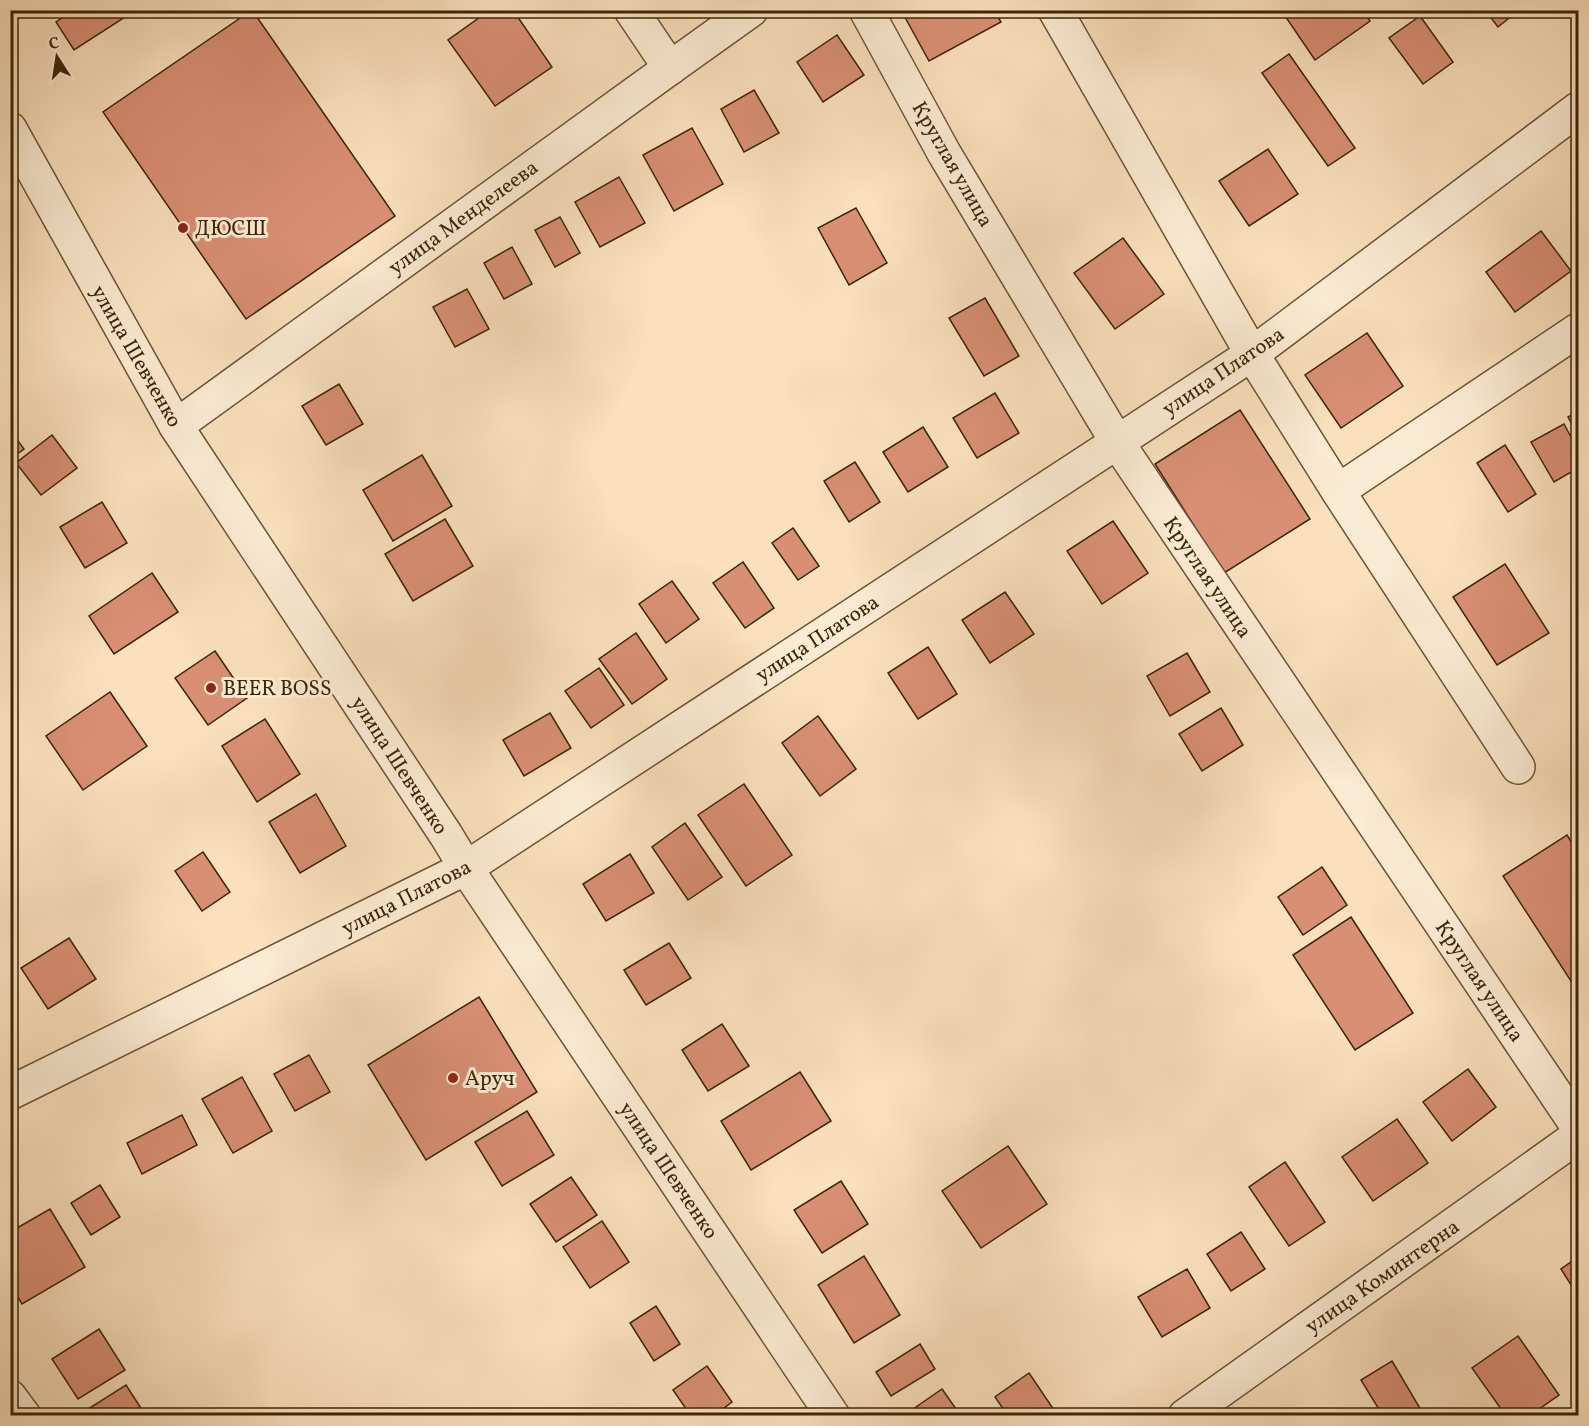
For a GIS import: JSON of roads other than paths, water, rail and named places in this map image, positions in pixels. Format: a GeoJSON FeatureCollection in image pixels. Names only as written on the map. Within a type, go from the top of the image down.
{"type":"FeatureCollection","features":[{"type":"Feature","properties":{"kind":"street"},"geometry":{"type":"LineString","coordinates":[[632,10],[670,68]]}},
{"type":"Feature","properties":{"kind":"street","name":"улица Менделеева"},"geometry":{"type":"LineString","coordinates":[[176,426],[751,10]]}},
{"type":"Feature","properties":{"kind":"street","name":"Круглая улица"},"geometry":{"type":"LineString","coordinates":[[866,10],[945,153],[1117,442],[1578,1127]]}},
{"type":"Feature","properties":{"kind":"street"},"geometry":{"type":"LineString","coordinates":[[1055,10],[1252,354],[1338,491],[1518,767]]}},
{"type":"Feature","properties":{"kind":"street","name":"улица Платова"},"geometry":{"type":"LineString","coordinates":[[10,1093],[466,868],[1252,354],[1578,109]]}},
{"type":"Feature","properties":{"kind":"street","name":"улица Шевченко"},"geometry":{"type":"LineString","coordinates":[[10,129],[176,426],[466,868],[833,1416]]}},
{"type":"Feature","properties":{"kind":"street"},"geometry":{"type":"LineString","coordinates":[[1338,491],[1578,330]]}},
{"type":"Feature","properties":{"kind":"street","name":"улица Коминтерна"},"geometry":{"type":"LineString","coordinates":[[1185,1416],[1578,1136]]}},
{"type":"Feature","properties":{"kind":"street"},"geometry":{"type":"LineString","coordinates":[[10,1397],[24,1416]]}},
{"type":"Feature","properties":{"kind":"place","name":"ДЮСШ"},"geometry":{"type":"Point","coordinates":[183,228]}},
{"type":"Feature","properties":{"kind":"place","name":"BEER BOSS"},"geometry":{"type":"Point","coordinates":[211,688]}},
{"type":"Feature","properties":{"kind":"place","name":"Аруч"},"geometry":{"type":"Point","coordinates":[453,1078]}}]}
